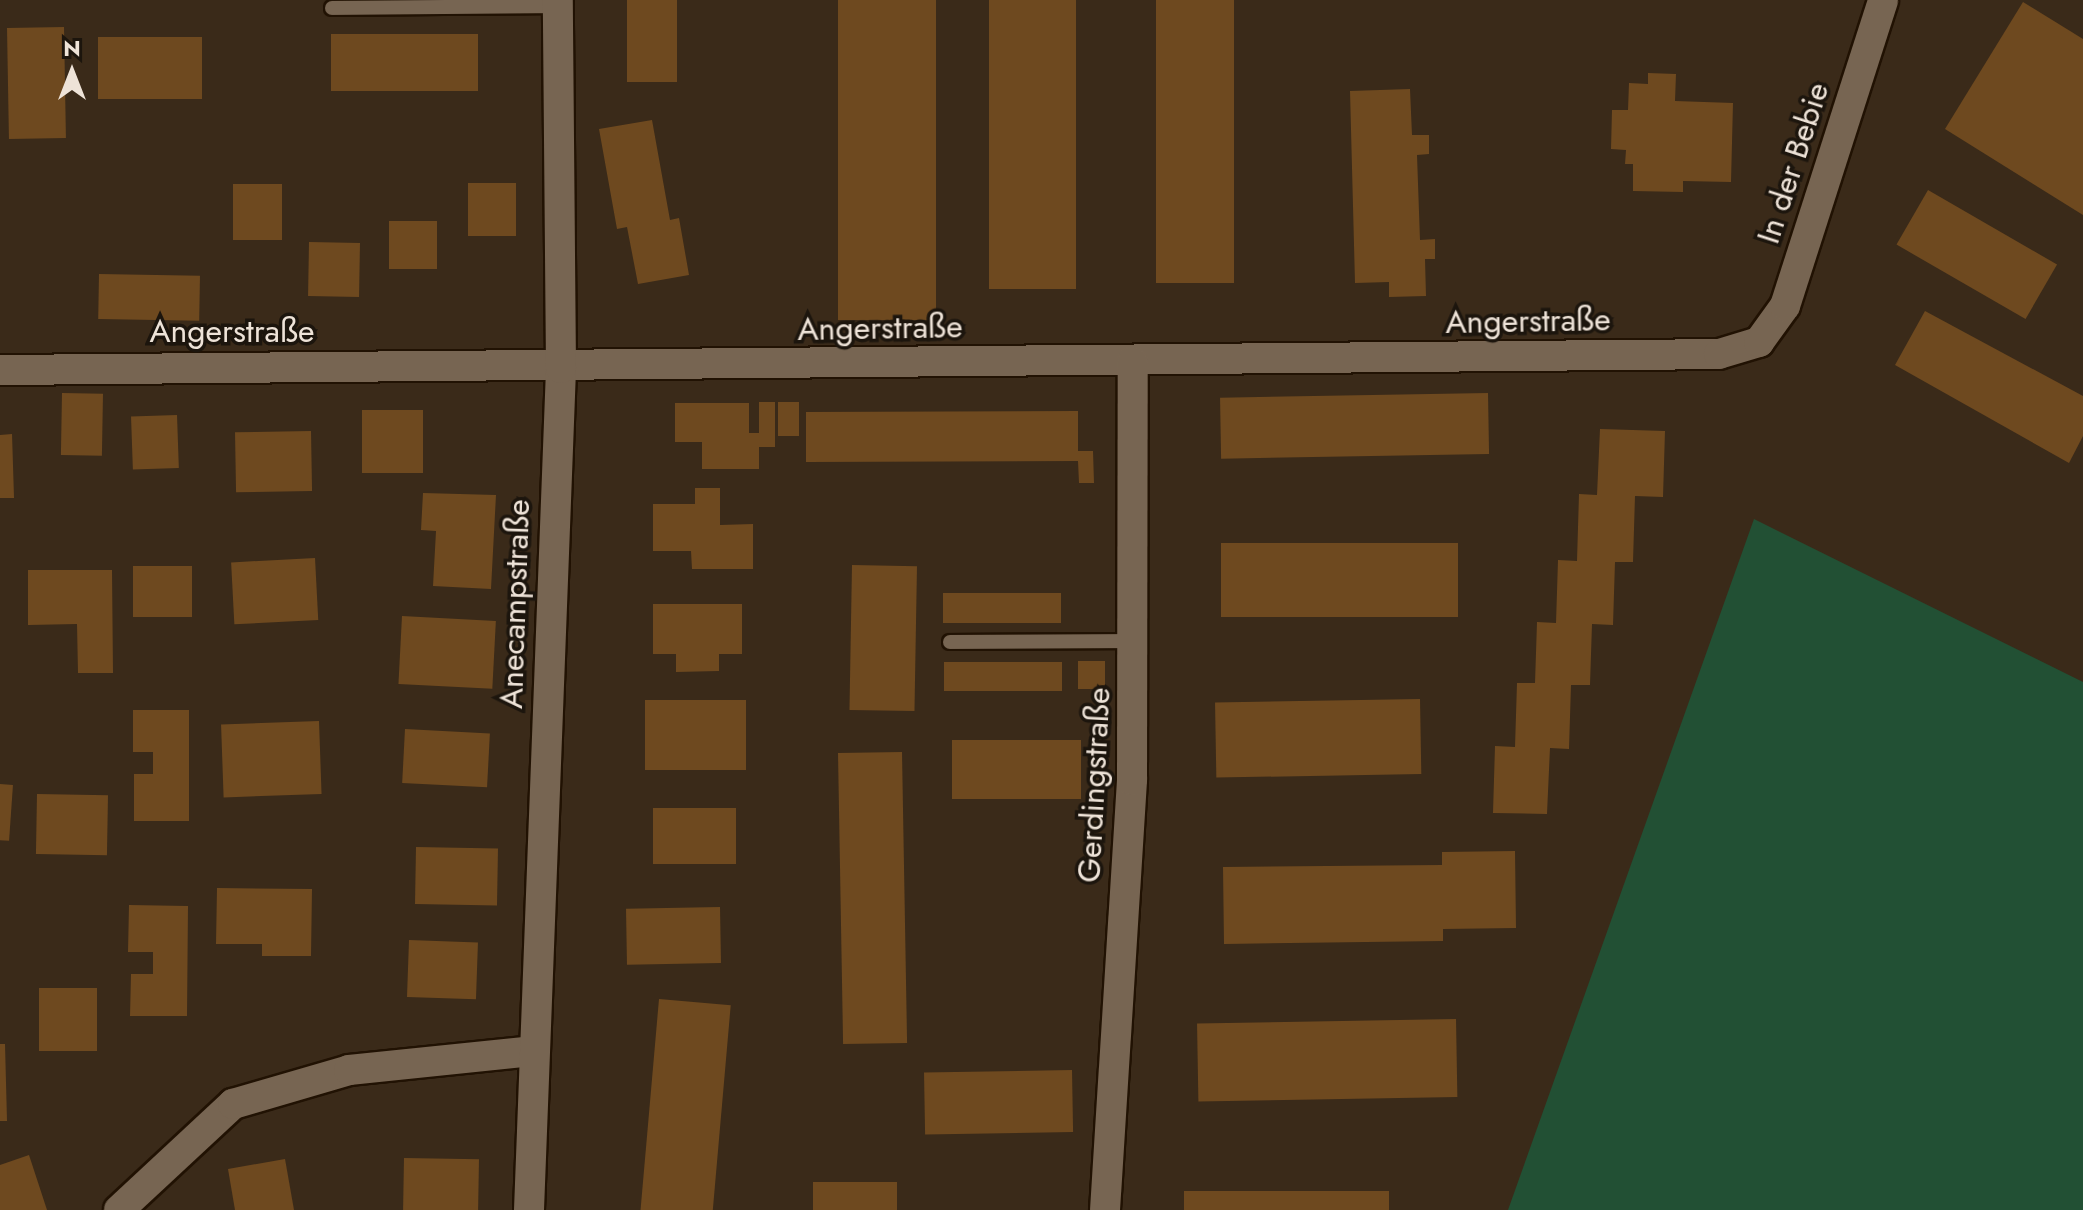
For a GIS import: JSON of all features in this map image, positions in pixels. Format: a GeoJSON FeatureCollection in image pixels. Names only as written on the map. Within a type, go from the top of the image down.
{"type":"FeatureCollection","features":[{"type":"Feature","properties":{"kind":"street","name":"In der Bebie"},"geometry":{"type":"LineString","coordinates":[[1759,342],[1785,306],[1883,0]]}},
{"type":"Feature","properties":{"kind":"street","name":"Anecampstraße"},"geometry":{"type":"LineString","coordinates":[[529,1210],[532,1051],[561,368],[558,3]]}},
{"type":"Feature","properties":{"kind":"street","name":"Angerstraße"},"geometry":{"type":"LineString","coordinates":[[0,370],[561,368],[1719,354],[1759,342]]}},
{"type":"Feature","properties":{"kind":"street","name":"Gerdingstraße"},"geometry":{"type":"LineString","coordinates":[[1105,1210],[1136,641],[1133,362]]}},
{"type":"Feature","properties":{"kind":"street"},"geometry":{"type":"LineString","coordinates":[[119,1210],[233,1104],[349,1070],[532,1051]]}},
{"type":"Feature","properties":{"kind":"lane"},"geometry":{"type":"LineString","coordinates":[[332,8],[558,3]]}},
{"type":"Feature","properties":{"kind":"lane"},"geometry":{"type":"LineString","coordinates":[[950,642],[1136,641]]}},
{"type":"Feature","properties":{"kind":"green space"},"geometry":{"type":"Polygon","coordinates":[[[1754,519],[2083,682],[2083,1210],[1508,1210],[1754,519]]]}},
{"type":"Feature","properties":{"kind":"building"},"geometry":{"type":"Polygon","coordinates":[[[627,0],[677,0],[677,82],[627,82],[627,0]]]}},
{"type":"Feature","properties":{"kind":"building"},"geometry":{"type":"Polygon","coordinates":[[[838,0],[936,0],[936,320],[838,320],[838,0]]]}},
{"type":"Feature","properties":{"kind":"building"},"geometry":{"type":"Polygon","coordinates":[[[989,0],[1076,0],[1076,289],[989,289],[989,0]]]}},
{"type":"Feature","properties":{"kind":"building"},"geometry":{"type":"Polygon","coordinates":[[[1156,0],[1234,0],[1234,283],[1156,283],[1156,0]]]}},
{"type":"Feature","properties":{"kind":"building"},"geometry":{"type":"Polygon","coordinates":[[[2023,2],[2083,39],[2083,215],[1945,129],[2023,2]]]}},
{"type":"Feature","properties":{"kind":"building"},"geometry":{"type":"Polygon","coordinates":[[[64,27],[66,138],[9,139],[7,28],[64,27]]]}},
{"type":"Feature","properties":{"kind":"building"},"geometry":{"type":"Polygon","coordinates":[[[331,34],[478,34],[478,91],[331,91],[331,34]]]}},
{"type":"Feature","properties":{"kind":"building"},"geometry":{"type":"Polygon","coordinates":[[[98,37],[202,37],[202,99],[98,99],[98,37]]]}},
{"type":"Feature","properties":{"kind":"building"},"geometry":{"type":"Polygon","coordinates":[[[1648,73],[1676,74],[1675,101],[1733,103],[1731,182],[1683,181],[1683,192],[1633,191],[1633,164],[1625,164],[1626,150],[1611,149],[1612,110],[1628,110],[1629,83],[1648,84],[1648,73]]]}},
{"type":"Feature","properties":{"kind":"building"},"geometry":{"type":"Polygon","coordinates":[[[1410,89],[1412,135],[1429,135],[1429,154],[1417,155],[1420,240],[1435,239],[1435,259],[1425,259],[1426,296],[1389,297],[1389,282],[1355,283],[1350,91],[1410,89]]]}},
{"type":"Feature","properties":{"kind":"building"},"geometry":{"type":"Polygon","coordinates":[[[652,120],[670,220],[679,218],[689,275],[638,284],[627,227],[617,229],[599,129],[652,120]]]}},
{"type":"Feature","properties":{"kind":"building"},"geometry":{"type":"Polygon","coordinates":[[[468,183],[516,183],[516,236],[468,236],[468,183]]]}},
{"type":"Feature","properties":{"kind":"building"},"geometry":{"type":"Polygon","coordinates":[[[233,184],[282,184],[282,240],[233,240],[233,184]]]}},
{"type":"Feature","properties":{"kind":"building"},"geometry":{"type":"Polygon","coordinates":[[[1928,190],[2057,264],[2026,319],[1896,245],[1928,190]]]}},
{"type":"Feature","properties":{"kind":"building"},"geometry":{"type":"Polygon","coordinates":[[[389,221],[437,221],[437,269],[389,269],[389,221]]]}},
{"type":"Feature","properties":{"kind":"building"},"geometry":{"type":"Polygon","coordinates":[[[309,242],[360,243],[359,297],[308,296],[309,242]]]}},
{"type":"Feature","properties":{"kind":"building"},"geometry":{"type":"Polygon","coordinates":[[[99,274],[200,276],[199,321],[98,319],[99,274]]]}},
{"type":"Feature","properties":{"kind":"building"},"geometry":{"type":"Polygon","coordinates":[[[1925,311],[2083,396],[2083,436],[2069,463],[1895,365],[1925,311]]]}},
{"type":"Feature","properties":{"kind":"building"},"geometry":{"type":"Polygon","coordinates":[[[62,393],[103,394],[102,456],[61,455],[62,393]]]}},
{"type":"Feature","properties":{"kind":"building"},"geometry":{"type":"Polygon","coordinates":[[[1488,393],[1489,454],[1221,459],[1220,398],[1488,393]]]}},
{"type":"Feature","properties":{"kind":"building"},"geometry":{"type":"Polygon","coordinates":[[[759,402],[775,402],[775,447],[759,447],[759,469],[702,469],[702,442],[675,442],[675,403],[749,403],[749,433],[759,433],[759,402]]]}},
{"type":"Feature","properties":{"kind":"building"},"geometry":{"type":"Polygon","coordinates":[[[778,402],[799,402],[799,436],[778,436],[778,402]]]}},
{"type":"Feature","properties":{"kind":"building"},"geometry":{"type":"Polygon","coordinates":[[[362,410],[423,410],[423,473],[362,473],[362,410]]]}},
{"type":"Feature","properties":{"kind":"building"},"geometry":{"type":"Polygon","coordinates":[[[1078,411],[1078,451],[1093,451],[1094,483],[1079,483],[1078,461],[806,462],[806,412],[1078,411]]]}},
{"type":"Feature","properties":{"kind":"building"},"geometry":{"type":"Polygon","coordinates":[[[177,415],[179,468],[133,470],[131,417],[177,415]]]}},
{"type":"Feature","properties":{"kind":"building"},"geometry":{"type":"Polygon","coordinates":[[[1600,429],[1665,431],[1663,497],[1635,496],[1633,562],[1615,562],[1613,625],[1592,624],[1590,685],[1571,685],[1569,749],[1550,748],[1547,814],[1493,813],[1495,746],[1515,747],[1517,683],[1535,683],[1537,622],[1556,623],[1558,560],[1577,561],[1579,494],[1597,495],[1600,429]]]}},
{"type":"Feature","properties":{"kind":"building"},"geometry":{"type":"Polygon","coordinates":[[[311,431],[312,491],[236,492],[235,432],[311,431]]]}},
{"type":"Feature","properties":{"kind":"building"},"geometry":{"type":"Polygon","coordinates":[[[12,434],[14,498],[0,498],[0,435],[12,434]]]}},
{"type":"Feature","properties":{"kind":"building"},"geometry":{"type":"Polygon","coordinates":[[[695,488],[720,488],[720,525],[753,524],[753,569],[692,569],[691,551],[653,551],[653,504],[695,504],[695,488]]]}},
{"type":"Feature","properties":{"kind":"building"},"geometry":{"type":"Polygon","coordinates":[[[423,493],[496,495],[491,589],[433,586],[436,531],[421,530],[423,493]]]}},
{"type":"Feature","properties":{"kind":"building"},"geometry":{"type":"Polygon","coordinates":[[[1221,543],[1458,543],[1458,617],[1221,617],[1221,543]]]}},
{"type":"Feature","properties":{"kind":"building"},"geometry":{"type":"Polygon","coordinates":[[[315,558],[318,620],[234,624],[231,562],[315,558]]]}},
{"type":"Feature","properties":{"kind":"building"},"geometry":{"type":"Polygon","coordinates":[[[852,565],[917,566],[914,711],[849,710],[852,565]]]}},
{"type":"Feature","properties":{"kind":"building"},"geometry":{"type":"Polygon","coordinates":[[[133,566],[192,566],[192,617],[133,617],[133,566]]]}},
{"type":"Feature","properties":{"kind":"building"},"geometry":{"type":"Polygon","coordinates":[[[28,570],[112,570],[113,673],[78,673],[77,624],[28,625],[28,570]]]}},
{"type":"Feature","properties":{"kind":"building"},"geometry":{"type":"Polygon","coordinates":[[[943,593],[1061,593],[1061,623],[943,623],[943,593]]]}},
{"type":"Feature","properties":{"kind":"building"},"geometry":{"type":"Polygon","coordinates":[[[653,604],[742,604],[742,654],[719,654],[719,671],[676,672],[676,654],[653,654],[653,604]]]}},
{"type":"Feature","properties":{"kind":"building"},"geometry":{"type":"Polygon","coordinates":[[[402,616],[496,621],[492,689],[398,684],[402,616]]]}},
{"type":"Feature","properties":{"kind":"building"},"geometry":{"type":"Polygon","coordinates":[[[1078,661],[1105,661],[1105,689],[1078,689],[1078,661]]]}},
{"type":"Feature","properties":{"kind":"building"},"geometry":{"type":"Polygon","coordinates":[[[944,662],[1062,662],[1062,691],[944,691],[944,662]]]}},
{"type":"Feature","properties":{"kind":"building"},"geometry":{"type":"Polygon","coordinates":[[[1420,699],[1421,774],[1216,778],[1215,703],[1420,699]]]}},
{"type":"Feature","properties":{"kind":"building"},"geometry":{"type":"Polygon","coordinates":[[[645,700],[746,700],[746,770],[645,770],[645,700]]]}},
{"type":"Feature","properties":{"kind":"building"},"geometry":{"type":"Polygon","coordinates":[[[133,710],[189,710],[189,821],[134,821],[134,774],[153,774],[153,752],[133,752],[133,710]]]}},
{"type":"Feature","properties":{"kind":"building"},"geometry":{"type":"Polygon","coordinates":[[[319,721],[322,794],[224,797],[221,724],[319,721]]]}},
{"type":"Feature","properties":{"kind":"building"},"geometry":{"type":"Polygon","coordinates":[[[405,729],[490,733],[487,787],[402,783],[405,729]]]}},
{"type":"Feature","properties":{"kind":"building"},"geometry":{"type":"Polygon","coordinates":[[[952,740],[1081,740],[1081,799],[952,799],[952,740]]]}},
{"type":"Feature","properties":{"kind":"building"},"geometry":{"type":"Polygon","coordinates":[[[902,752],[907,1043],[843,1044],[838,753],[902,752]]]}},
{"type":"Feature","properties":{"kind":"building"},"geometry":{"type":"Polygon","coordinates":[[[0,784],[13,785],[9,841],[0,840],[0,784]]]}},
{"type":"Feature","properties":{"kind":"building"},"geometry":{"type":"Polygon","coordinates":[[[37,794],[108,795],[107,855],[36,854],[37,794]]]}},
{"type":"Feature","properties":{"kind":"building"},"geometry":{"type":"Polygon","coordinates":[[[653,808],[736,808],[736,864],[653,864],[653,808]]]}},
{"type":"Feature","properties":{"kind":"building"},"geometry":{"type":"Polygon","coordinates":[[[416,847],[498,848],[497,905],[415,904],[416,847]]]}},
{"type":"Feature","properties":{"kind":"building"},"geometry":{"type":"Polygon","coordinates":[[[1515,851],[1516,928],[1443,929],[1443,941],[1224,944],[1223,867],[1442,865],[1442,852],[1515,851]]]}},
{"type":"Feature","properties":{"kind":"building"},"geometry":{"type":"Polygon","coordinates":[[[217,888],[312,889],[311,956],[262,956],[262,944],[216,944],[217,888]]]}},
{"type":"Feature","properties":{"kind":"building"},"geometry":{"type":"Polygon","coordinates":[[[129,905],[188,906],[187,1016],[130,1016],[131,974],[153,974],[153,952],[128,952],[129,905]]]}},
{"type":"Feature","properties":{"kind":"building"},"geometry":{"type":"Polygon","coordinates":[[[720,907],[721,963],[627,965],[626,909],[720,907]]]}},
{"type":"Feature","properties":{"kind":"building"},"geometry":{"type":"Polygon","coordinates":[[[409,940],[478,942],[476,999],[407,997],[409,940]]]}},
{"type":"Feature","properties":{"kind":"building"},"geometry":{"type":"Polygon","coordinates":[[[39,988],[97,988],[97,1051],[39,1051],[39,988]]]}},
{"type":"Feature","properties":{"kind":"building"},"geometry":{"type":"Polygon","coordinates":[[[659,999],[731,1005],[713,1210],[641,1210],[659,999]]]}},
{"type":"Feature","properties":{"kind":"building"},"geometry":{"type":"Polygon","coordinates":[[[1456,1019],[1457,1097],[1198,1102],[1197,1024],[1456,1019]]]}},
{"type":"Feature","properties":{"kind":"building"},"geometry":{"type":"Polygon","coordinates":[[[0,1044],[5,1044],[7,1121],[0,1121],[0,1044]]]}},
{"type":"Feature","properties":{"kind":"building"},"geometry":{"type":"Polygon","coordinates":[[[1072,1070],[1073,1132],[925,1135],[924,1073],[1072,1070]]]}},
{"type":"Feature","properties":{"kind":"building"},"geometry":{"type":"Polygon","coordinates":[[[29,1155],[47,1210],[0,1210],[0,1165],[29,1155]]]}},
{"type":"Feature","properties":{"kind":"building"},"geometry":{"type":"Polygon","coordinates":[[[404,1158],[479,1159],[478,1210],[403,1210],[404,1158]]]}},
{"type":"Feature","properties":{"kind":"building"},"geometry":{"type":"Polygon","coordinates":[[[285,1159],[294,1210],[235,1210],[228,1169],[285,1159]]]}},
{"type":"Feature","properties":{"kind":"building"},"geometry":{"type":"Polygon","coordinates":[[[813,1182],[897,1182],[897,1210],[813,1210],[813,1182]]]}},
{"type":"Feature","properties":{"kind":"building"},"geometry":{"type":"Polygon","coordinates":[[[1184,1191],[1389,1191],[1389,1210],[1184,1210],[1184,1191]]]}}]}
